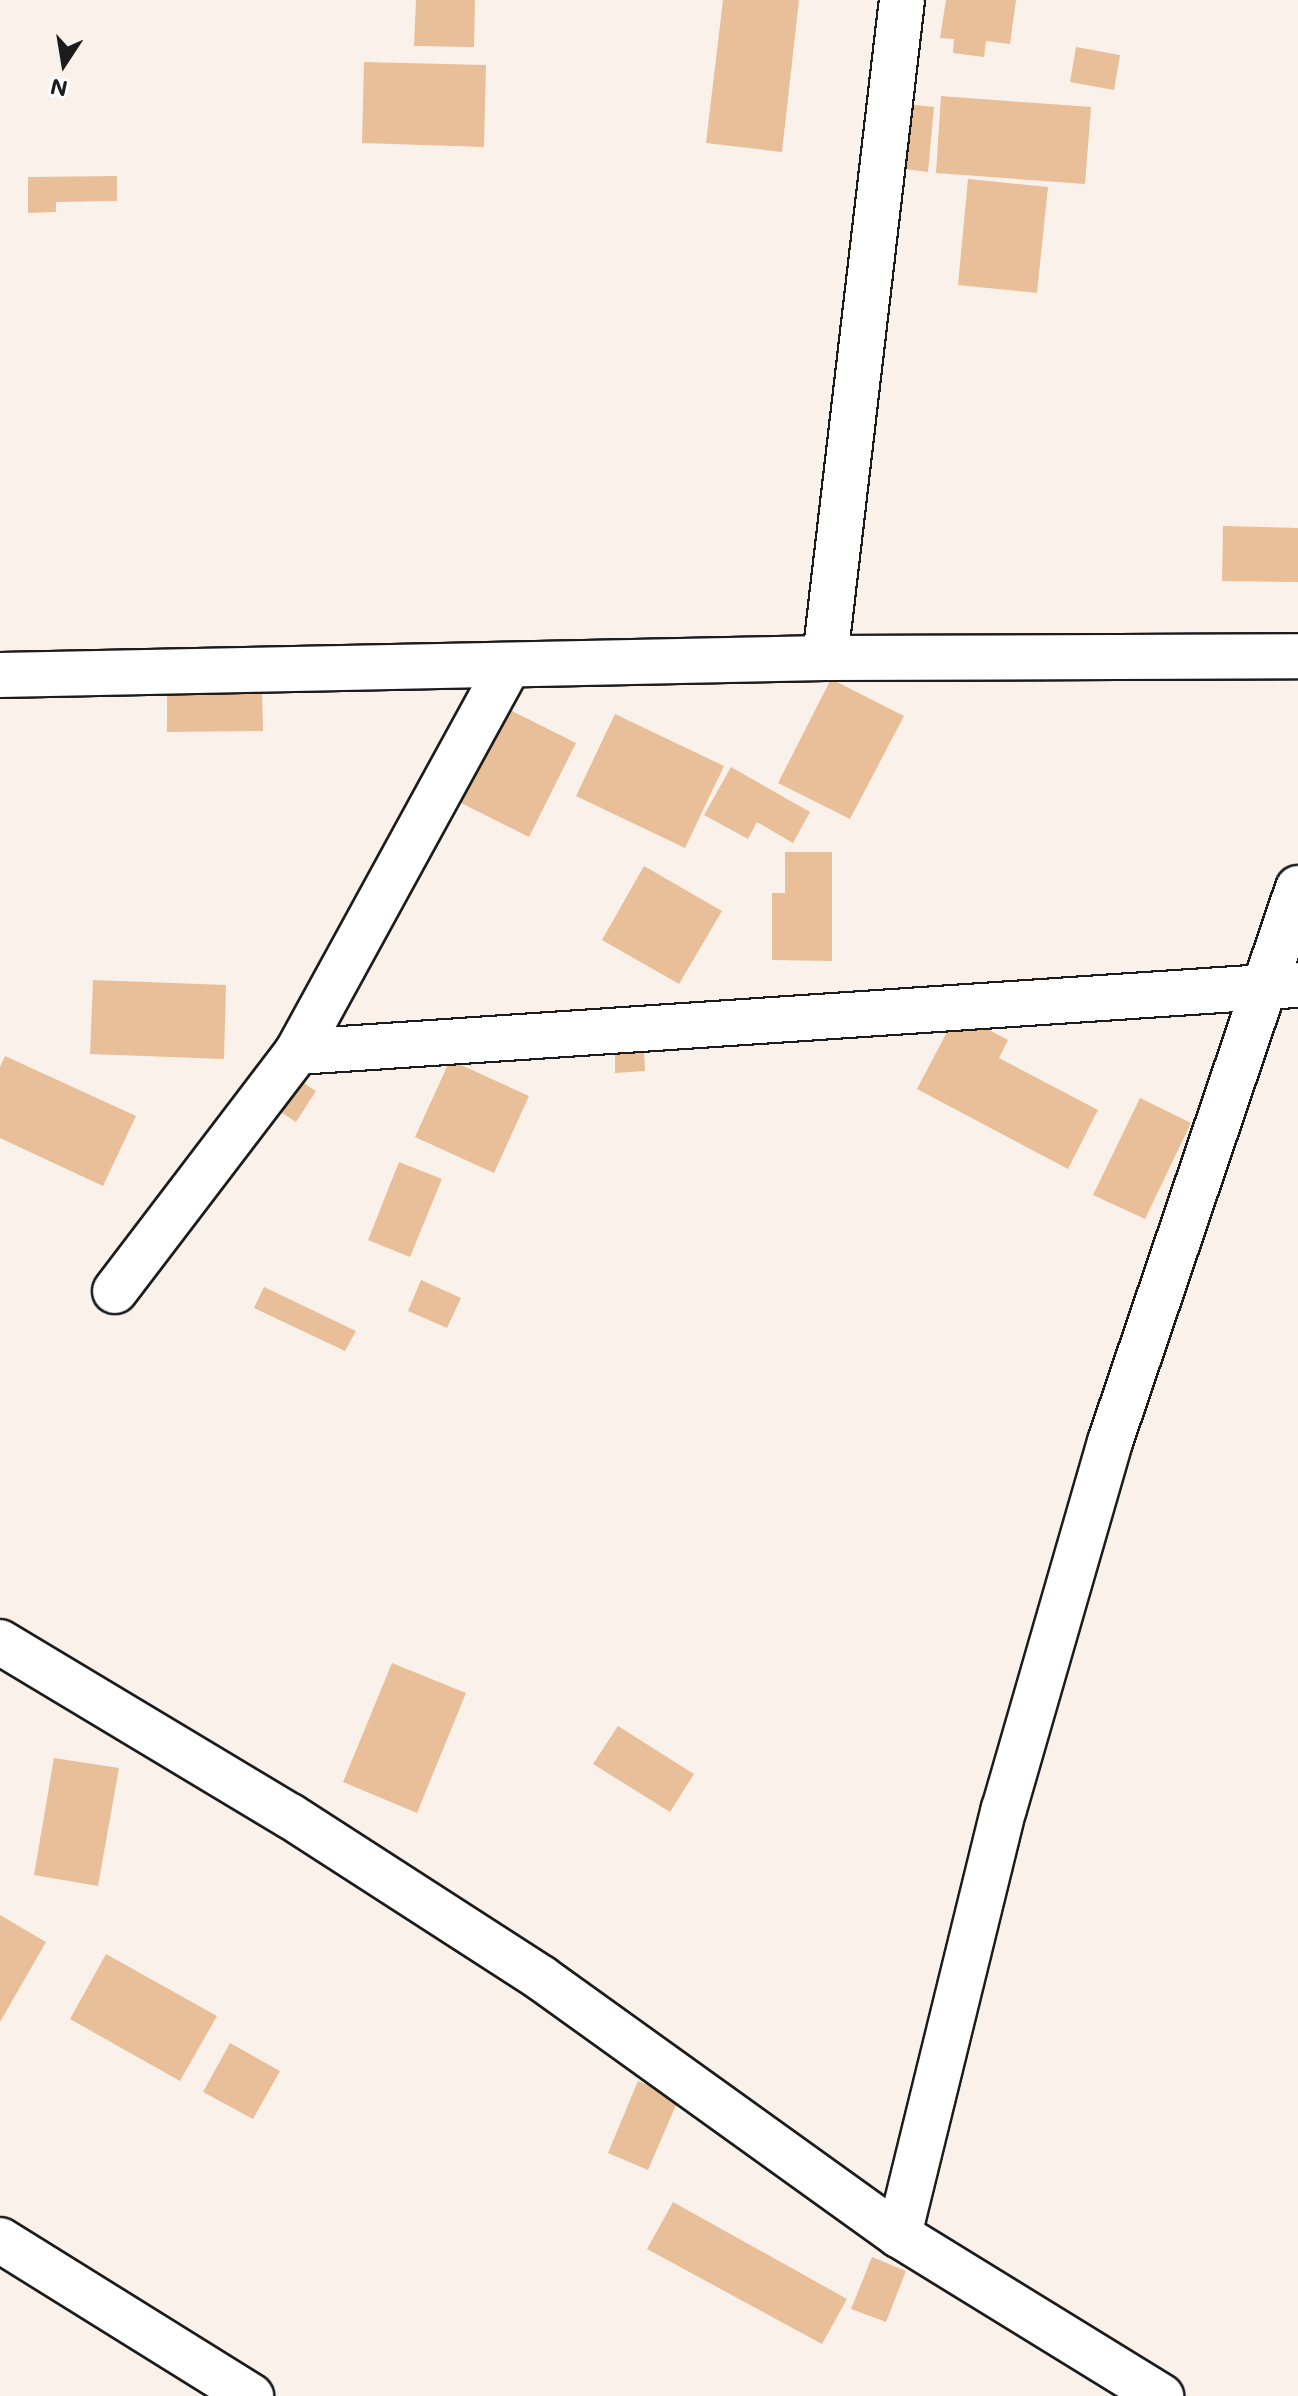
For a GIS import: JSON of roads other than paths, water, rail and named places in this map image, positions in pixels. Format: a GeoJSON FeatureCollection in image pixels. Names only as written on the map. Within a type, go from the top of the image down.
{"type":"FeatureCollection","features":[{"type":"Feature","properties":{"kind":"street"},"geometry":{"type":"LineString","coordinates":[[825,658],[902,0]]}},
{"type":"Feature","properties":{"kind":"street"},"geometry":{"type":"LineString","coordinates":[[0,675],[825,658],[1298,656]]}},
{"type":"Feature","properties":{"kind":"street"},"geometry":{"type":"LineString","coordinates":[[115,1291],[297,1052],[508,666]]}},
{"type":"Feature","properties":{"kind":"street"},"geometry":{"type":"LineString","coordinates":[[899,2235],[1004,1809],[1110,1442],[1283,985],[1298,888]]}},
{"type":"Feature","properties":{"kind":"street"},"geometry":{"type":"LineString","coordinates":[[297,1052],[1283,985]]}},
{"type":"Feature","properties":{"kind":"street"},"geometry":{"type":"LineString","coordinates":[[0,1642],[290,1816],[541,1978],[899,2235],[1161,2396]]}},
{"type":"Feature","properties":{"kind":"street"},"geometry":{"type":"LineString","coordinates":[[0,2240],[251,2396]]}}]}
